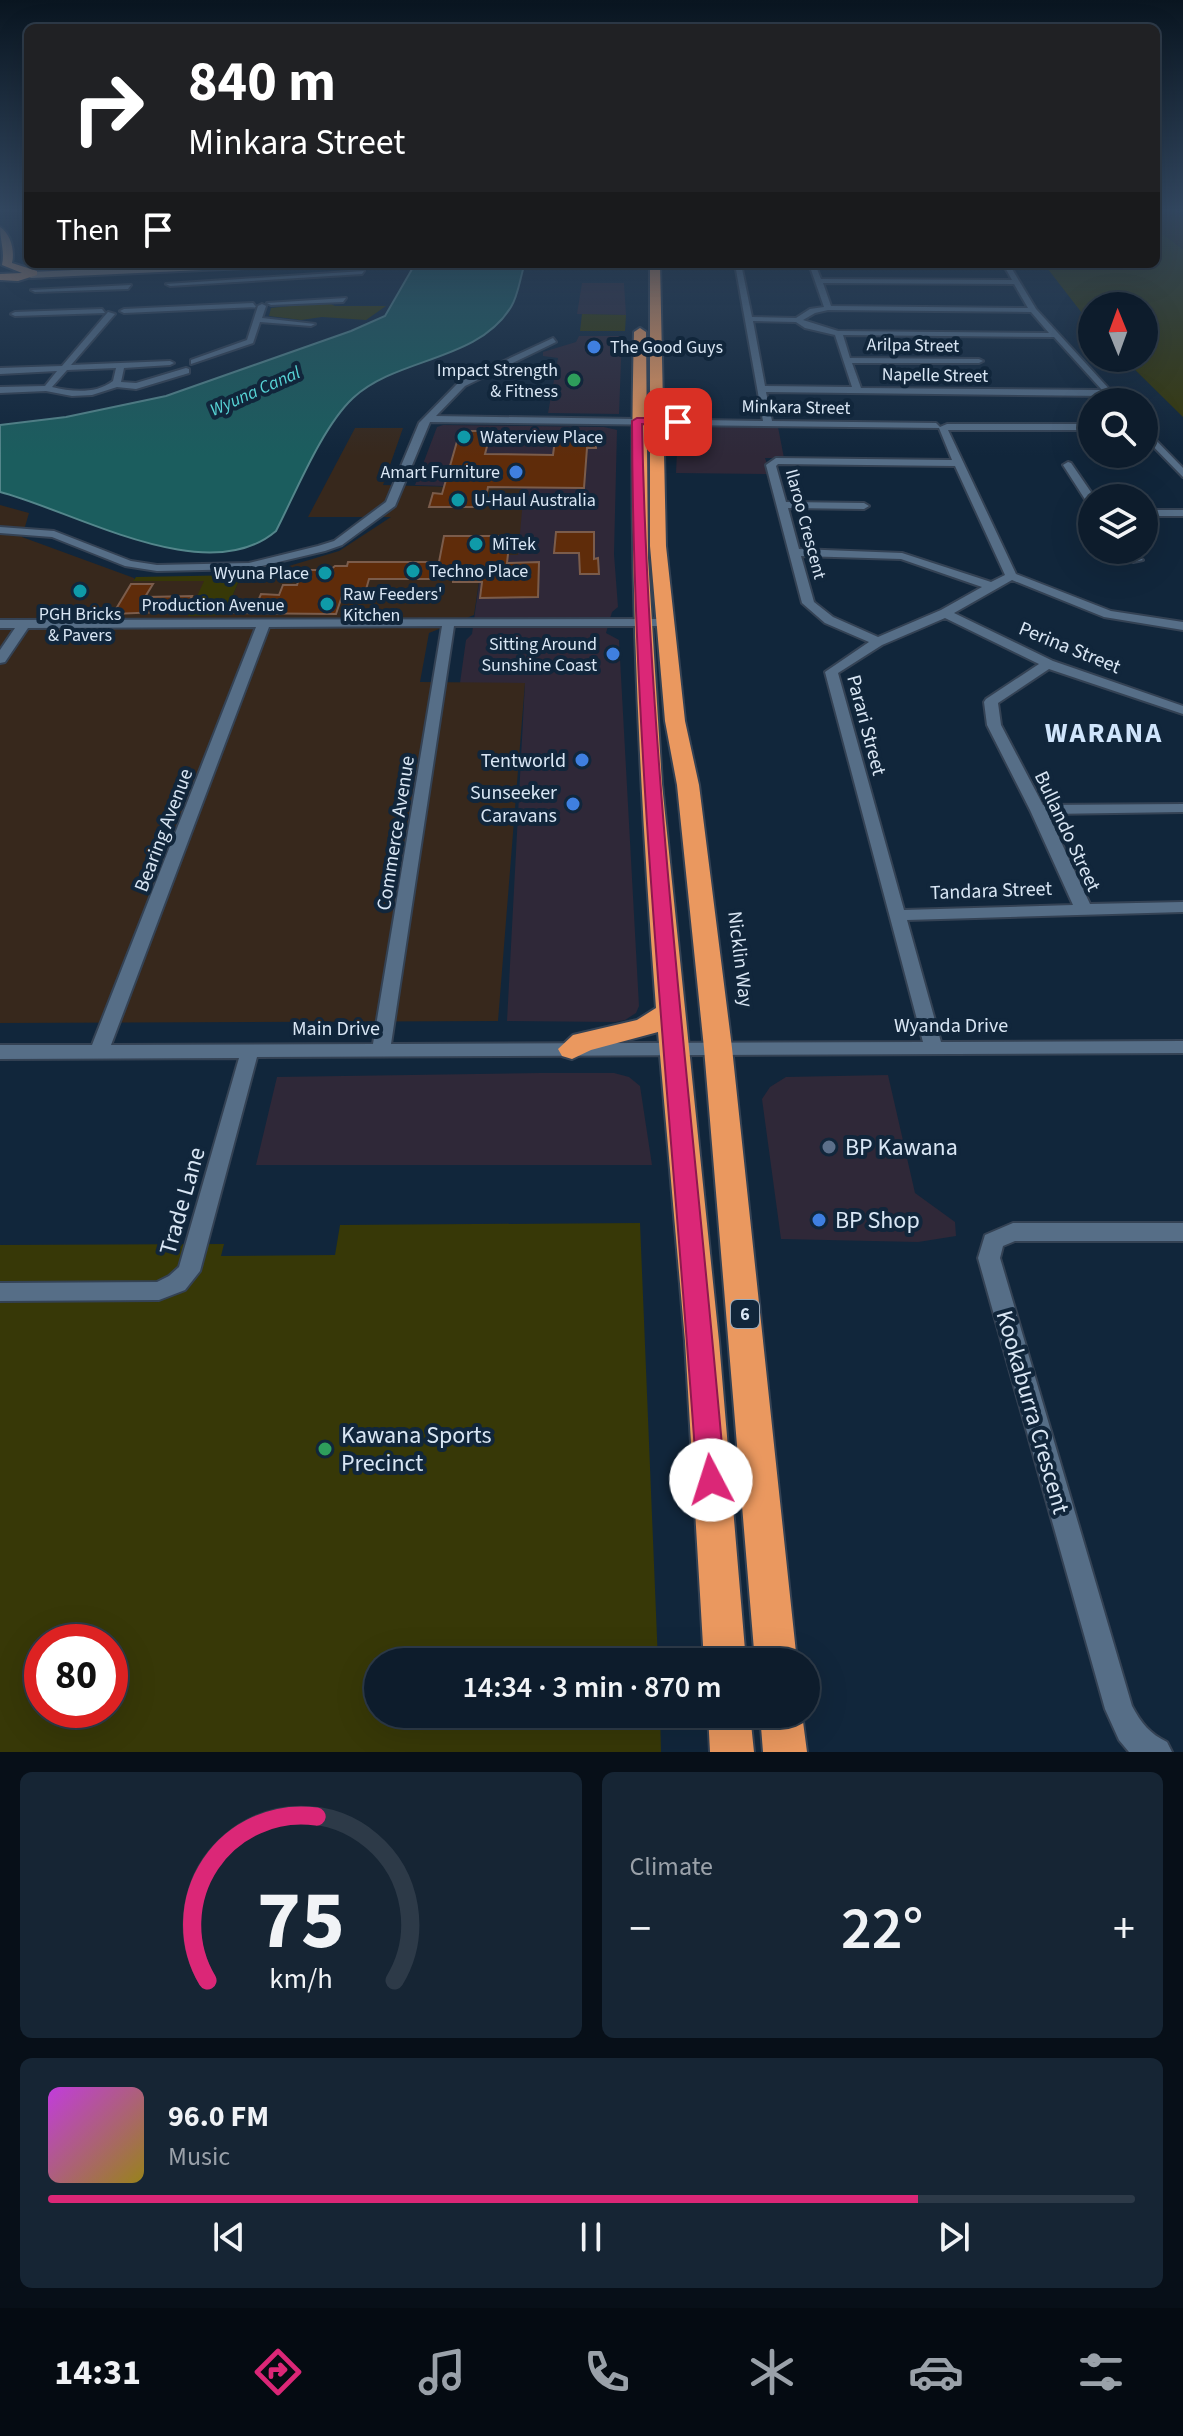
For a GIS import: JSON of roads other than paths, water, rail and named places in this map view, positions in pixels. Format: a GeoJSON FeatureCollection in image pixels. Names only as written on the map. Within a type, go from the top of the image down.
{"type":"FeatureCollection","features":[{"type":"Feature","properties":{"kind":"highway","name":"Nicklin Way"},"geometry":{"type":"LineString","coordinates":[[655,292],[654,622],[688,785],[718,1048],[775,1648]]}},
{"type":"Feature","properties":{"kind":"highway","name":"Nicklin Way"},"geometry":{"type":"LineString","coordinates":[[640,319],[637,421],[654,622],[670,1031],[692,1237],[724,1648]]}},
{"type":"Feature","properties":{"kind":"highway"},"geometry":{"type":"LineString","coordinates":[[572,1049],[583,1042],[645,1028],[670,1031]]}},
{"type":"Feature","properties":{"kind":"highway"},"geometry":{"type":"LineString","coordinates":[[730,1728],[732,1752]]}},
{"type":"Feature","properties":{"kind":"highway"},"geometry":{"type":"LineString","coordinates":[[782,1728],[785,1752]]}},
{"type":"Feature","properties":{"kind":"street"},"geometry":{"type":"LineString","coordinates":[[47,388],[113,311],[125,292]]}},
{"type":"Feature","properties":{"kind":"street"},"geometry":{"type":"LineString","coordinates":[[194,362],[250,341],[266,292]]}},
{"type":"Feature","properties":{"kind":"street"},"geometry":{"type":"LineString","coordinates":[[743,292],[768,423]]}},
{"type":"Feature","properties":{"kind":"street"},"geometry":{"type":"LineString","coordinates":[[823,292],[828,308]]}},
{"type":"Feature","properties":{"kind":"street"},"geometry":{"type":"LineString","coordinates":[[1022,292],[1033,310],[1104,388]]}},
{"type":"Feature","properties":{"kind":"street"},"geometry":{"type":"LineString","coordinates":[[15,314],[344,299]]}},
{"type":"Feature","properties":{"kind":"street"},"geometry":{"type":"LineString","coordinates":[[798,320],[813,311],[828,308],[1033,310]]}},
{"type":"Feature","properties":{"kind":"street"},"geometry":{"type":"LineString","coordinates":[[258,320],[307,327],[320,319]]}},
{"type":"Feature","properties":{"kind":"street"},"geometry":{"type":"LineString","coordinates":[[748,319],[798,320],[808,326],[838,333],[1056,335]]}},
{"type":"Feature","properties":{"kind":"street"},"geometry":{"type":"LineString","coordinates":[[838,333],[857,390]]}},
{"type":"Feature","properties":{"kind":"street"},"geometry":{"type":"LineString","coordinates":[[0,530],[54,534],[129,564],[157,568],[249,566],[338,543],[391,504],[428,419],[473,377],[553,340]]}},
{"type":"Feature","properties":{"kind":"street","name":"Arilpa Street"},"geometry":{"type":"LineString","coordinates":[[847,360],[979,361]]}},
{"type":"Feature","properties":{"kind":"street"},"geometry":{"type":"LineString","coordinates":[[0,371],[170,363]]}},
{"type":"Feature","properties":{"kind":"street"},"geometry":{"type":"LineString","coordinates":[[115,384],[120,366]]}},
{"type":"Feature","properties":{"kind":"street"},"geometry":{"type":"LineString","coordinates":[[0,390],[47,388],[57,393],[85,394],[115,384],[136,386],[186,371]]}},
{"type":"Feature","properties":{"kind":"street","name":"Napelle Street"},"geometry":{"type":"LineString","coordinates":[[761,389],[1078,393]]}},
{"type":"Feature","properties":{"kind":"street","name":"Minkara Street"},"geometry":{"type":"LineString","coordinates":[[428,419],[1078,427]]}},
{"type":"Feature","properties":{"kind":"street"},"geometry":{"type":"LineString","coordinates":[[942,427],[1011,576],[1108,614],[1183,626]]}},
{"type":"Feature","properties":{"kind":"street"},"geometry":{"type":"LineString","coordinates":[[1158,446],[1183,474]]}},
{"type":"Feature","properties":{"kind":"street","name":"Ilaroo Crescent"},"geometry":{"type":"LineString","coordinates":[[878,642],[829,620],[808,603],[771,465],[776,461],[958,463]]}},
{"type":"Feature","properties":{"kind":"street"},"geometry":{"type":"LineString","coordinates":[[1068,465],[1080,484]]}},
{"type":"Feature","properties":{"kind":"street"},"geometry":{"type":"LineString","coordinates":[[782,505],[864,506]]}},
{"type":"Feature","properties":{"kind":"street"},"geometry":{"type":"LineString","coordinates":[[1158,513],[1183,513]]}},
{"type":"Feature","properties":{"kind":"street"},"geometry":{"type":"LineString","coordinates":[[795,552],[902,556],[990,586]]}},
{"type":"Feature","properties":{"kind":"street","name":"Parari Street"},"geometry":{"type":"LineString","coordinates":[[934,1048],[831,672],[878,642],[945,613],[1011,576]]}},
{"type":"Feature","properties":{"kind":"street","name":"Perina Street"},"geometry":{"type":"LineString","coordinates":[[945,613],[1048,664],[1183,710]]}},
{"type":"Feature","properties":{"kind":"street","name":"Commerce Avenue"},"geometry":{"type":"LineString","coordinates":[[381,1050],[449,622]]}},
{"type":"Feature","properties":{"kind":"street","name":"Production Avenue"},"geometry":{"type":"LineString","coordinates":[[0,624],[654,622]]}},
{"type":"Feature","properties":{"kind":"street","name":"Bearing Avenue"},"geometry":{"type":"LineString","coordinates":[[99,1051],[264,623]]}},
{"type":"Feature","properties":{"kind":"street"},"geometry":{"type":"LineString","coordinates":[[0,659],[24,624]]}},
{"type":"Feature","properties":{"kind":"street","name":"Bullando Street"},"geometry":{"type":"LineString","coordinates":[[1048,664],[991,702],[994,725],[1083,908]]}},
{"type":"Feature","properties":{"kind":"street"},"geometry":{"type":"LineString","coordinates":[[1038,810],[1183,808]]}},
{"type":"Feature","properties":{"kind":"street","name":"Tandara Street"},"geometry":{"type":"LineString","coordinates":[[897,915],[1183,907]]}},
{"type":"Feature","properties":{"kind":"street","name":"Wyanda Drive"},"geometry":{"type":"LineString","coordinates":[[670,1031],[718,1048],[1183,1047]]}},
{"type":"Feature","properties":{"kind":"street","name":"Main Drive"},"geometry":{"type":"LineString","coordinates":[[0,1052],[572,1049]]}},
{"type":"Feature","properties":{"kind":"street","name":"Trade Lane"},"geometry":{"type":"LineString","coordinates":[[0,1292],[159,1291],[177,1283],[189,1271],[250,1050]]}},
{"type":"Feature","properties":{"kind":"street","name":"Kookaburra Crescent"},"geometry":{"type":"LineString","coordinates":[[1157,1752],[1144,1747],[1128,1730],[1119,1709],[989,1258],[993,1241],[1013,1232],[1183,1232]]}},
{"type":"Feature","properties":{"kind":"water","name":"Wyuna Canal"},"geometry":{"type":"Polygon","coordinates":[[[399,292],[517,292],[511,307],[496,325],[478,339],[391,374],[353,398],[320,443],[276,531],[247,547],[214,552],[178,550],[140,541],[0,492],[0,425],[66,417],[166,396],[351,331],[385,316],[399,292]]]}},
{"type":"Feature","properties":{"kind":"place","name":"The Good Guys"},"geometry":{"type":"Point","coordinates":[594,347]}},
{"type":"Feature","properties":{"kind":"place","name":"Impact Strength & Fitness"},"geometry":{"type":"Point","coordinates":[574,380]}},
{"type":"Feature","properties":{"kind":"place","name":"Waterview Place"},"geometry":{"type":"Point","coordinates":[464,437]}},
{"type":"Feature","properties":{"kind":"place","name":"Amart Furniture"},"geometry":{"type":"Point","coordinates":[516,472]}},
{"type":"Feature","properties":{"kind":"place","name":"U-Haul Australia"},"geometry":{"type":"Point","coordinates":[458,500]}},
{"type":"Feature","properties":{"kind":"place","name":"MiTek"},"geometry":{"type":"Point","coordinates":[476,544]}},
{"type":"Feature","properties":{"kind":"place","name":"Techno Place"},"geometry":{"type":"Point","coordinates":[413,571]}},
{"type":"Feature","properties":{"kind":"place","name":"Wyuna Place"},"geometry":{"type":"Point","coordinates":[325,573]}},
{"type":"Feature","properties":{"kind":"place","name":"PGH Bricks & Pavers"},"geometry":{"type":"Point","coordinates":[80,591]}},
{"type":"Feature","properties":{"kind":"place","name":"Raw Feeders' Kitchen"},"geometry":{"type":"Point","coordinates":[327,604]}},
{"type":"Feature","properties":{"kind":"place","name":"Sitting Around Sunshine Coast"},"geometry":{"type":"Point","coordinates":[613,654]}},
{"type":"Feature","properties":{"kind":"place","name":"Tentworld"},"geometry":{"type":"Point","coordinates":[582,760]}},
{"type":"Feature","properties":{"kind":"place","name":"Sunseeker Caravans"},"geometry":{"type":"Point","coordinates":[573,804]}},
{"type":"Feature","properties":{"kind":"place","name":"BP Kawana"},"geometry":{"type":"Point","coordinates":[829,1147]}},
{"type":"Feature","properties":{"kind":"place","name":"BP Shop"},"geometry":{"type":"Point","coordinates":[819,1220]}},
{"type":"Feature","properties":{"kind":"place","name":"Kawana Sports Precinct"},"geometry":{"type":"Point","coordinates":[325,1449]}},
{"type":"Feature","properties":{"kind":"district","name":"WARANA"},"geometry":{"type":"Point","coordinates":[1104,732]}}]}
